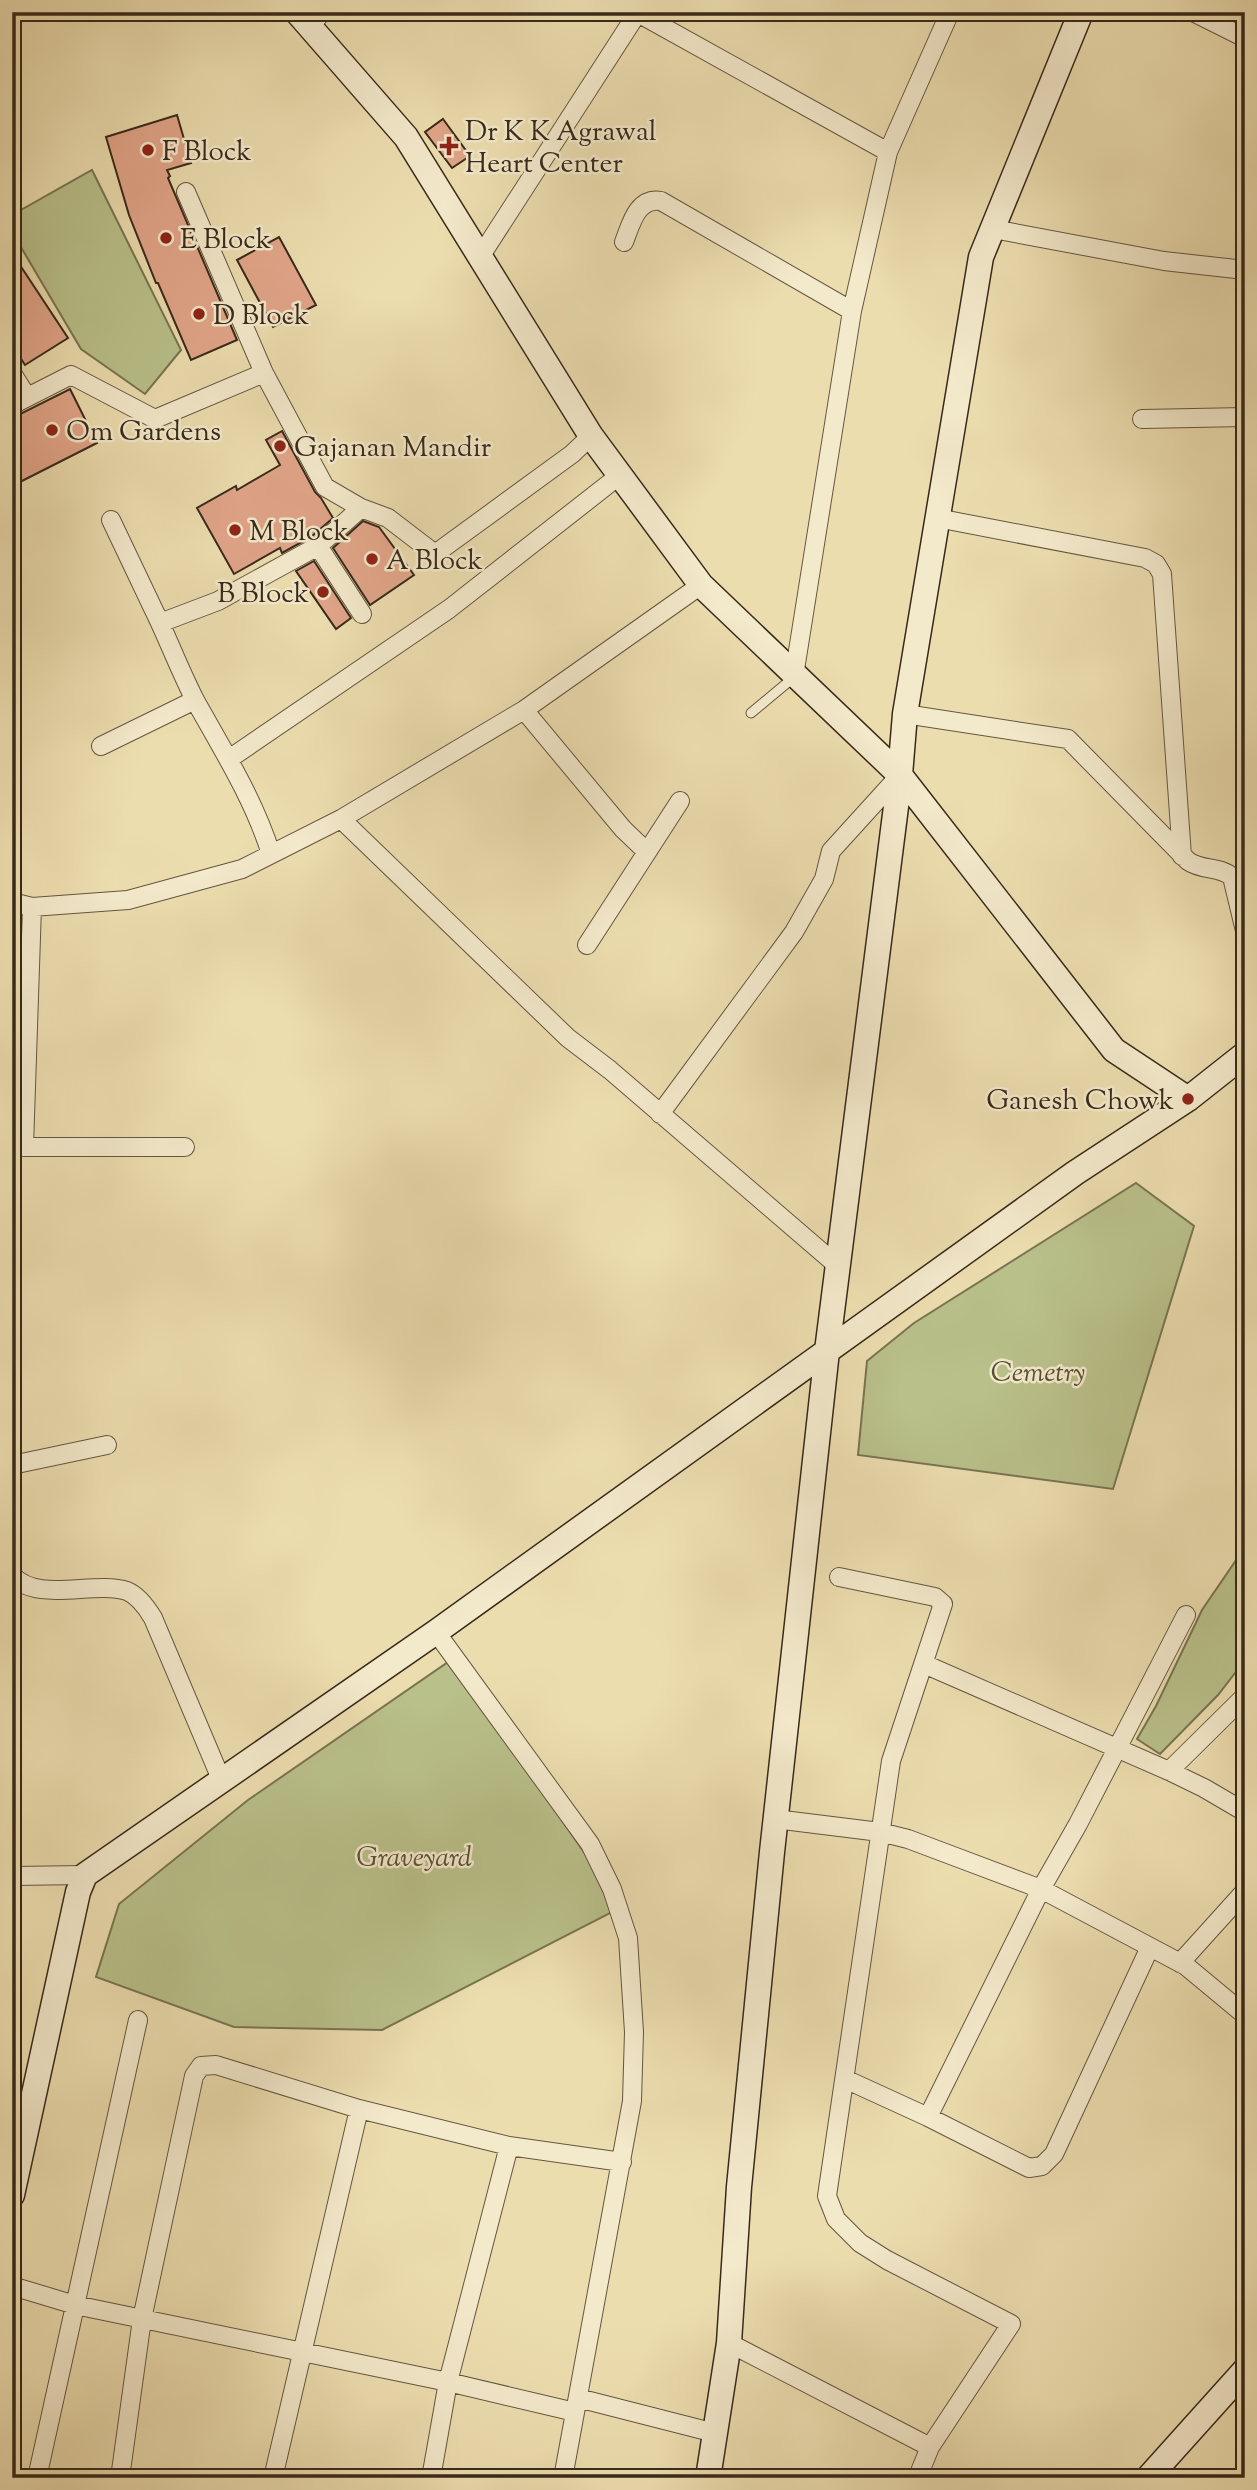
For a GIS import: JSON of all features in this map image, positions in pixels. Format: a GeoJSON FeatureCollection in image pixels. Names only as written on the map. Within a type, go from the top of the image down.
{"type":"FeatureCollection","features":[{"type":"Feature","properties":{"kind":"street"},"geometry":{"type":"LineString","coordinates":[[794,677],[852,311],[888,152],[950,12]]}},
{"type":"Feature","properties":{"kind":"street"},"geometry":{"type":"LineString","coordinates":[[708,2478],[729,2343],[739,2187],[775,1819],[827,1351],[900,775],[905,714],[981,257],[1081,12]]}},
{"type":"Feature","properties":{"kind":"street"},"geometry":{"type":"LineString","coordinates":[[1193,12],[1245,38]]}},
{"type":"Feature","properties":{"kind":"street"},"geometry":{"type":"LineString","coordinates":[[480,257],[637,13],[888,152]]}},
{"type":"Feature","properties":{"kind":"street"},"geometry":{"type":"LineString","coordinates":[[310,17],[406,137],[591,436],[701,585],[794,677],[900,775],[1114,1050],[1188,1099]]}},
{"type":"Feature","properties":{"kind":"street"},"geometry":{"type":"LineString","coordinates":[[186,192],[264,373],[325,487],[361,508],[388,518],[435,554],[572,454],[591,436]]}},
{"type":"Feature","properties":{"kind":"street"},"geometry":{"type":"LineString","coordinates":[[624,242],[640,207],[648,201],[661,201],[852,311]]}},
{"type":"Feature","properties":{"kind":"street"},"geometry":{"type":"LineString","coordinates":[[993,229],[1164,261],[1245,270]]}},
{"type":"Feature","properties":{"kind":"street"},"geometry":{"type":"LineString","coordinates":[[12,373],[20,401],[72,375],[155,419],[264,373]]}},
{"type":"Feature","properties":{"kind":"street"},"geometry":{"type":"LineString","coordinates":[[1142,419],[1245,417]]}},
{"type":"Feature","properties":{"kind":"street"},"geometry":{"type":"LineString","coordinates":[[229,759],[449,609],[620,475]]}},
{"type":"Feature","properties":{"kind":"street"},"geometry":{"type":"LineString","coordinates":[[160,623],[218,600],[318,545],[361,508]]}},
{"type":"Feature","properties":{"kind":"street"},"geometry":{"type":"LineString","coordinates":[[937,518],[1145,558],[1159,568],[1162,574],[1182,856]]}},
{"type":"Feature","properties":{"kind":"street"},"geometry":{"type":"LineString","coordinates":[[111,520],[195,700],[229,759],[264,831],[271,854]]}},
{"type":"Feature","properties":{"kind":"street"},"geometry":{"type":"LineString","coordinates":[[318,545],[362,614]]}},
{"type":"Feature","properties":{"kind":"street"},"geometry":{"type":"LineString","coordinates":[[12,902],[32,907],[128,900],[242,869],[341,819],[524,710],[701,585]]}},
{"type":"Feature","properties":{"kind":"street"},"geometry":{"type":"LineString","coordinates":[[101,746],[195,700]]}},
{"type":"Feature","properties":{"kind":"street"},"geometry":{"type":"LineString","coordinates":[[524,710],[623,829],[647,852]]}},
{"type":"Feature","properties":{"kind":"street"},"geometry":{"type":"LineString","coordinates":[[905,714],[1068,739],[1182,856],[1197,867],[1223,871],[1233,877],[1245,931]]}},
{"type":"Feature","properties":{"kind":"street"},"geometry":{"type":"LineString","coordinates":[[660,1114],[794,932],[824,879],[831,851],[900,775]]}},
{"type":"Feature","properties":{"kind":"street"},"geometry":{"type":"LineString","coordinates":[[587,945],[680,801]]}},
{"type":"Feature","properties":{"kind":"street"},"geometry":{"type":"LineString","coordinates":[[341,819],[568,1038],[838,1266]]}},
{"type":"Feature","properties":{"kind":"street"},"geometry":{"type":"LineString","coordinates":[[32,907],[18,1147],[185,1147]]}},
{"type":"Feature","properties":{"kind":"street"},"geometry":{"type":"LineString","coordinates":[[12,2195],[78,1892],[85,1875],[436,1632],[1075,1172],[1188,1099],[1245,1054]]}},
{"type":"Feature","properties":{"kind":"street"},"geometry":{"type":"LineString","coordinates":[[12,1465],[107,1445]]}},
{"type":"Feature","properties":{"kind":"street"},"geometry":{"type":"LineString","coordinates":[[12,1575],[28,1587],[107,1589],[127,1591],[137,1597],[153,1618],[221,1779]]}},
{"type":"Feature","properties":{"kind":"street"},"geometry":{"type":"LineString","coordinates":[[839,1577],[939,1598],[943,1608],[891,1761],[827,2196],[836,2219],[860,2243],[887,2260],[1011,2324],[930,2448],[919,2473],[926,2478]]}},
{"type":"Feature","properties":{"kind":"street"},"geometry":{"type":"LineString","coordinates":[[928,2117],[1041,1889],[1078,1824],[1186,1615]]}},
{"type":"Feature","properties":{"kind":"street"},"geometry":{"type":"LineString","coordinates":[[436,1632],[590,1844],[621,1913],[628,1938],[634,2032],[632,2101],[564,2478]]}},
{"type":"Feature","properties":{"kind":"street"},"geometry":{"type":"LineString","coordinates":[[924,1664],[1169,1771],[1245,1812]]}},
{"type":"Feature","properties":{"kind":"street"},"geometry":{"type":"LineString","coordinates":[[1169,1771],[1245,1696]]}},
{"type":"Feature","properties":{"kind":"street"},"geometry":{"type":"LineString","coordinates":[[775,1819],[880,1832],[908,1839],[1041,1889],[1180,1963],[1245,2015]]}},
{"type":"Feature","properties":{"kind":"street"},"geometry":{"type":"LineString","coordinates":[[12,1875],[85,1875]]}},
{"type":"Feature","properties":{"kind":"street"},"geometry":{"type":"LineString","coordinates":[[1180,1963],[1245,1891]]}},
{"type":"Feature","properties":{"kind":"street"},"geometry":{"type":"LineString","coordinates":[[845,2079],[1029,2168],[1042,2166],[1054,2154],[1150,1947]]}},
{"type":"Feature","properties":{"kind":"street"},"geometry":{"type":"LineString","coordinates":[[37,2478],[138,2020]]}},
{"type":"Feature","properties":{"kind":"street"},"geometry":{"type":"LineString","coordinates":[[120,2478],[142,2319],[197,2070],[208,2064],[216,2065],[359,2109],[509,2146],[622,2162]]}},
{"type":"Feature","properties":{"kind":"street"},"geometry":{"type":"LineString","coordinates":[[273,2478],[359,2109]]}},
{"type":"Feature","properties":{"kind":"street"},"geometry":{"type":"LineString","coordinates":[[431,2478],[448,2382],[509,2146]]}},
{"type":"Feature","properties":{"kind":"street"},"geometry":{"type":"LineString","coordinates":[[12,2286],[75,2305],[304,2353],[715,2433]]}},
{"type":"Feature","properties":{"kind":"street"},"geometry":{"type":"LineString","coordinates":[[729,2343],[930,2448]]}},
{"type":"Feature","properties":{"kind":"street"},"geometry":{"type":"LineString","coordinates":[[1148,2478],[1245,2370]]}},
{"type":"Feature","properties":{"kind":"lane"},"geometry":{"type":"LineString","coordinates":[[751,713],[794,677]]}},
{"type":"Feature","properties":{"kind":"green space"},"geometry":{"type":"Polygon","coordinates":[[[92,170],[181,350],[145,394],[81,349],[12,232],[12,215],[92,170]]]}},
{"type":"Feature","properties":{"kind":"green space","name":"Cemetry"},"geometry":{"type":"Polygon","coordinates":[[[1136,1183],[1194,1226],[1113,1489],[858,1455],[867,1361],[914,1323],[1136,1183]]]}},
{"type":"Feature","properties":{"kind":"green space"},"geometry":{"type":"Polygon","coordinates":[[[1243,1550],[1245,1660],[1218,1695],[1160,1754],[1137,1739],[1156,1706],[1202,1610],[1243,1550]]]}},
{"type":"Feature","properties":{"kind":"green space","name":"Graveyard"},"geometry":{"type":"Polygon","coordinates":[[[451,1660],[622,1907],[382,2030],[234,2027],[96,1977],[119,1904],[248,1800],[451,1660]]]}},
{"type":"Feature","properties":{"kind":"building"},"geometry":{"type":"Polygon","coordinates":[[[177,115],[191,163],[167,170],[170,176],[168,178],[237,340],[191,360],[129,215],[106,137],[177,115]]]}},
{"type":"Feature","properties":{"kind":"building"},"geometry":{"type":"Polygon","coordinates":[[[443,119],[470,156],[452,168],[425,132],[443,119]]]}},
{"type":"Feature","properties":{"kind":"building"},"geometry":{"type":"Polygon","coordinates":[[[279,237],[316,305],[273,327],[237,260],[279,237]]]}},
{"type":"Feature","properties":{"kind":"building"},"geometry":{"type":"Polygon","coordinates":[[[12,253],[68,338],[25,365],[12,345],[12,253]]]}},
{"type":"Feature","properties":{"kind":"building","name":"Om Gardens"},"geometry":{"type":"Polygon","coordinates":[[[70,389],[97,443],[12,486],[12,418],[70,389]]]}},
{"type":"Feature","properties":{"kind":"building"},"geometry":{"type":"Polygon","coordinates":[[[282,431],[315,492],[333,518],[311,537],[282,553],[280,548],[234,574],[197,508],[236,486],[237,490],[280,465],[266,440],[282,431]]]}},
{"type":"Feature","properties":{"kind":"building","name":"A Block"},"geometry":{"type":"Polygon","coordinates":[[[363,521],[379,527],[414,575],[370,605],[333,548],[363,521]]]}},
{"type":"Feature","properties":{"kind":"building","name":"B Block"},"geometry":{"type":"Polygon","coordinates":[[[314,561],[351,618],[336,629],[296,571],[314,561]]]}},
{"type":"Feature","properties":{"kind":"place","name":"Dr K K Agrawal Heart Center"},"geometry":{"type":"Point","coordinates":[449,146]}},
{"type":"Feature","properties":{"kind":"place","name":"F Block"},"geometry":{"type":"Point","coordinates":[148,150]}},
{"type":"Feature","properties":{"kind":"place","name":"E Block"},"geometry":{"type":"Point","coordinates":[166,238]}},
{"type":"Feature","properties":{"kind":"place","name":"D Block"},"geometry":{"type":"Point","coordinates":[199,314]}},
{"type":"Feature","properties":{"kind":"place","name":"Om Gardens"},"geometry":{"type":"Point","coordinates":[52,430]}},
{"type":"Feature","properties":{"kind":"place","name":"Gajanan Mandir"},"geometry":{"type":"Point","coordinates":[280,446]}},
{"type":"Feature","properties":{"kind":"place","name":"M Block"},"geometry":{"type":"Point","coordinates":[235,530]}},
{"type":"Feature","properties":{"kind":"place","name":"A Block"},"geometry":{"type":"Point","coordinates":[372,559]}},
{"type":"Feature","properties":{"kind":"place","name":"B Block"},"geometry":{"type":"Point","coordinates":[323,592]}},
{"type":"Feature","properties":{"kind":"place","name":"Ganesh Chowk"},"geometry":{"type":"Point","coordinates":[1188,1099]}}]}
